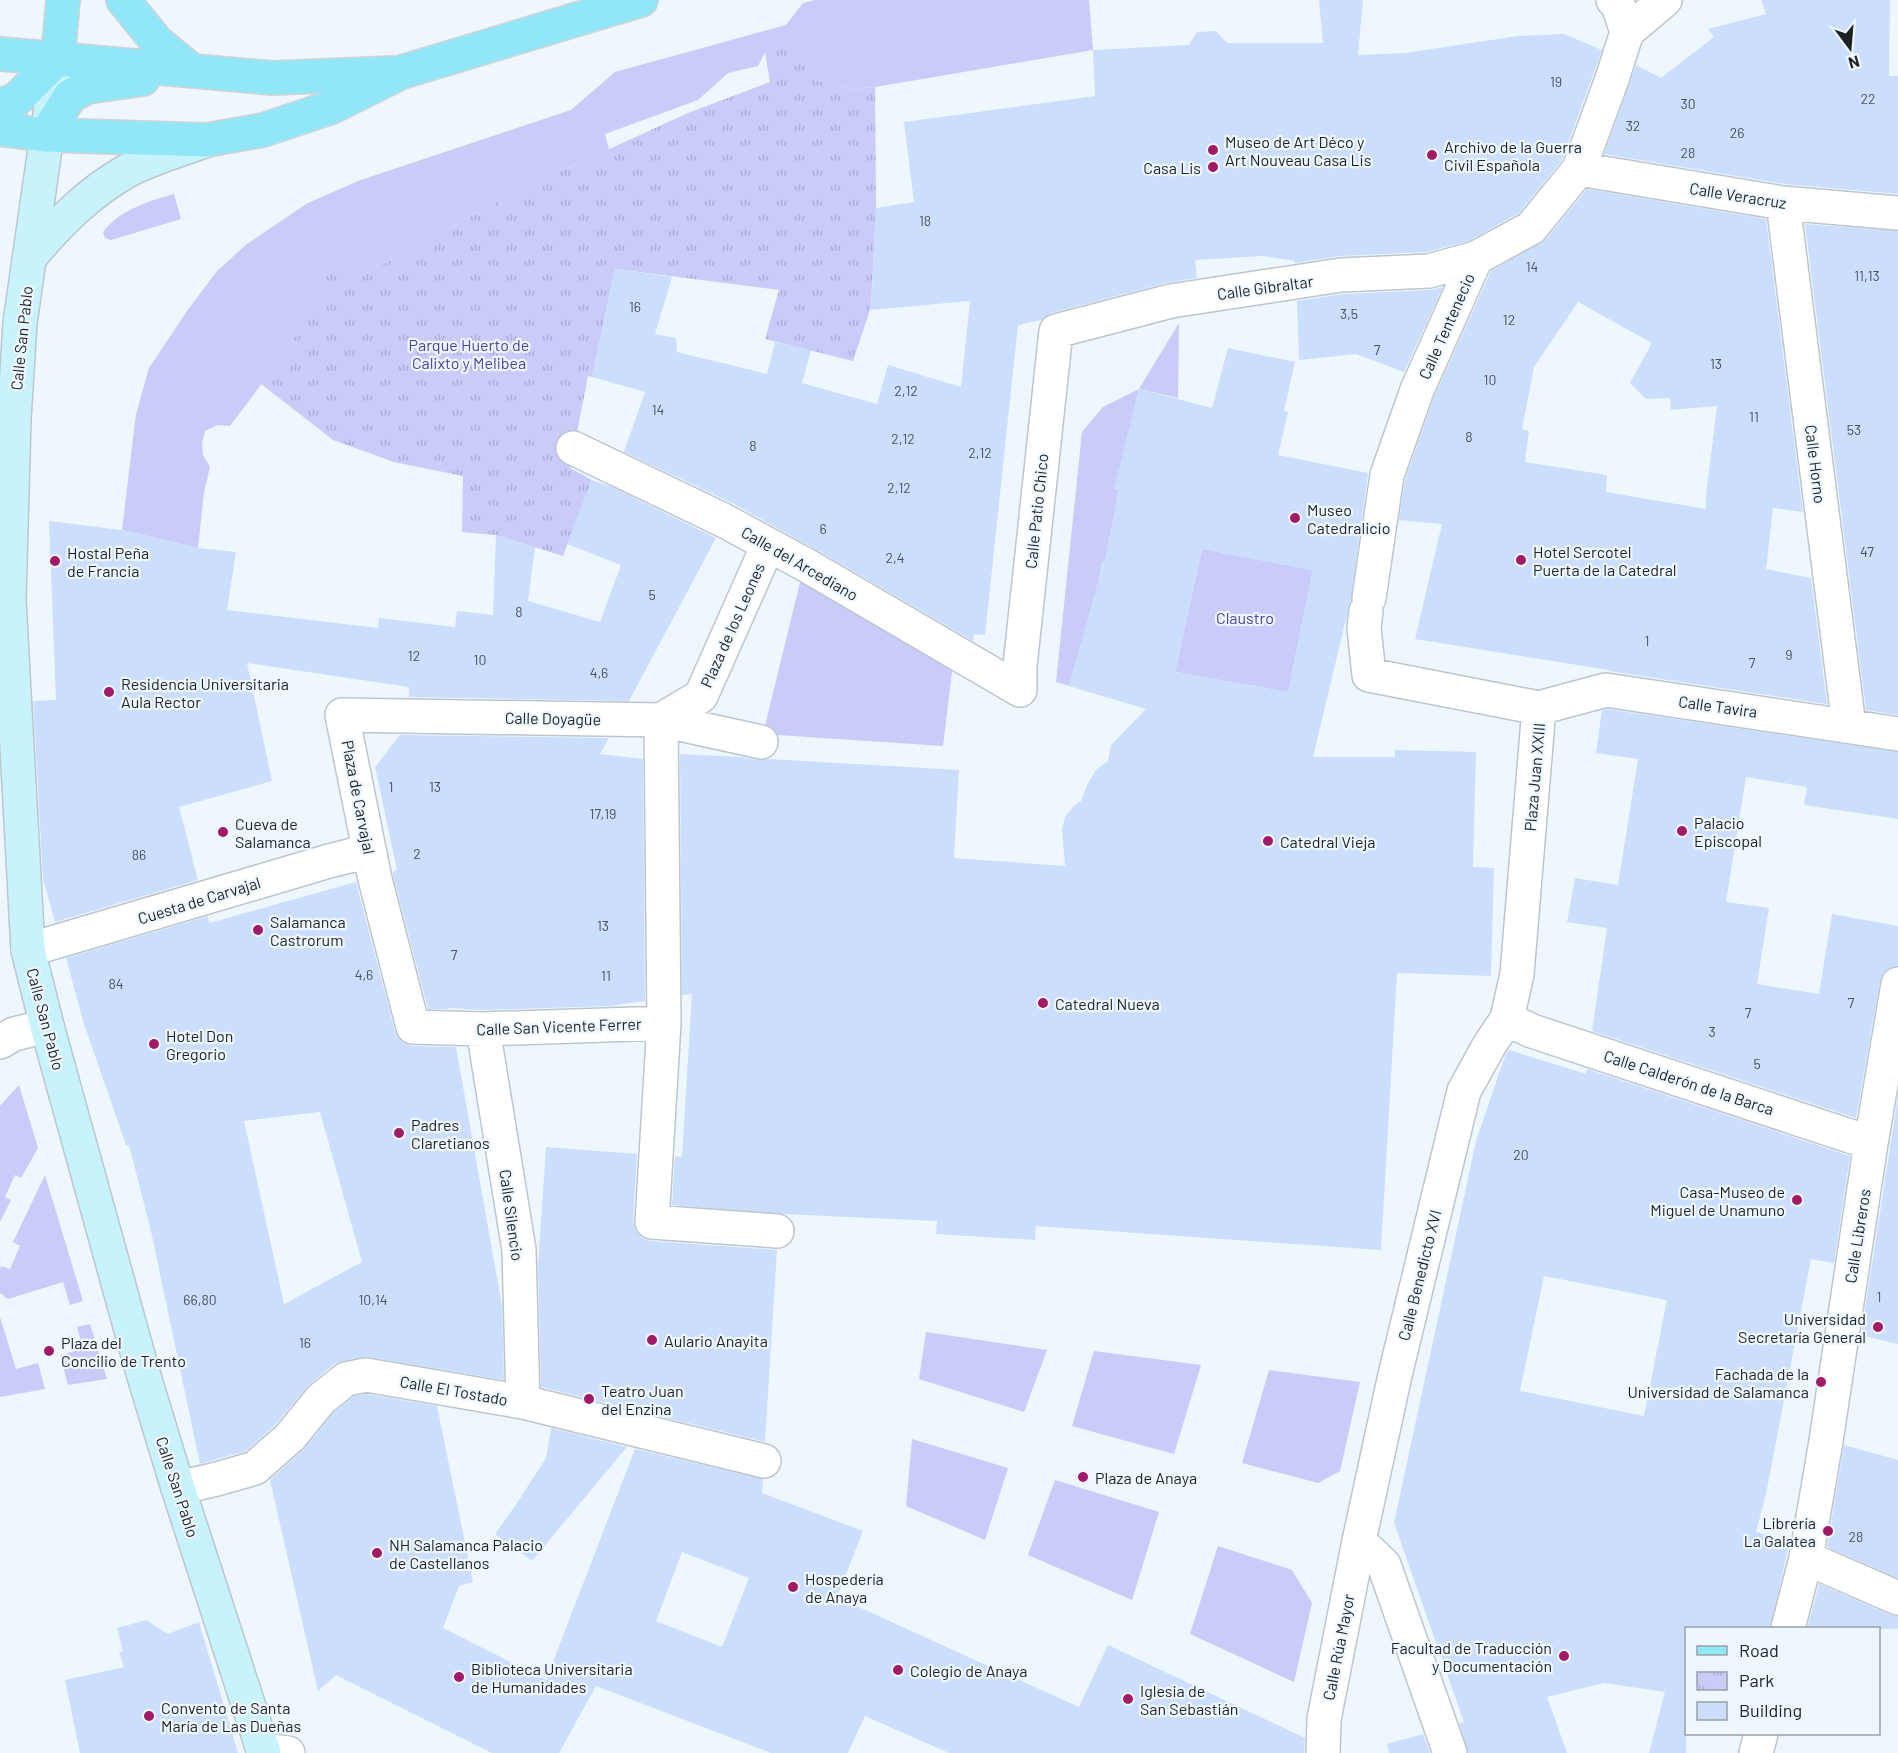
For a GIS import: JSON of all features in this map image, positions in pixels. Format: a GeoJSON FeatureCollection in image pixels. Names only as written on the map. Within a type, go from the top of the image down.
{"type":"FeatureCollection","features":[{"type":"Feature","properties":{"kind":"main road"},"geometry":{"type":"LineString","coordinates":[[0,105],[16,100],[58,58],[63,0]]}},
{"type":"Feature","properties":{"kind":"main road"},"geometry":{"type":"LineString","coordinates":[[123,0],[156,42],[191,70]]}},
{"type":"Feature","properties":{"kind":"main road"},"geometry":{"type":"LineString","coordinates":[[30,257],[58,224],[81,203],[126,172],[152,159],[207,140],[263,129],[333,108],[402,72],[641,0]]}},
{"type":"Feature","properties":{"kind":"main road"},"geometry":{"type":"LineString","coordinates":[[0,54],[273,78],[402,72]]}},
{"type":"Feature","properties":{"kind":"main road","name":"Calle San Pablo"},"geometry":{"type":"LineString","coordinates":[[58,58],[20,322],[14,419],[9,600],[28,950],[143,1373],[178,1488],[272,1752]]}},
{"type":"Feature","properties":{"kind":"main road"},"geometry":{"type":"LineString","coordinates":[[46,135],[70,96],[87,87],[155,78],[191,70]]}},
{"type":"Feature","properties":{"kind":"main road"},"geometry":{"type":"LineString","coordinates":[[0,129],[46,135],[207,140]]}},
{"type":"Feature","properties":{"kind":"main road"},"geometry":{"type":"LineString","coordinates":[[0,358],[20,322]]}},
{"type":"Feature","properties":{"kind":"main road"},"geometry":{"type":"LineString","coordinates":[[0,387],[5,393],[14,419]]}},
{"type":"Feature","properties":{"kind":"street"},"geometry":{"type":"LineString","coordinates":[[1613,0],[1618,5],[1627,32],[1665,0]]}},
{"type":"Feature","properties":{"kind":"street","name":"Calle Tentenecio"},"geometry":{"type":"LineString","coordinates":[[1369,675],[1364,628],[1387,475],[1417,390],[1476,258],[1532,228],[1579,169],[1627,32]]}},
{"type":"Feature","properties":{"kind":"street","name":"Calle Veracruz"},"geometry":{"type":"LineString","coordinates":[[1579,169],[1783,203],[1898,213]]}},
{"type":"Feature","properties":{"kind":"street","name":"Calle Horno"},"geometry":{"type":"LineString","coordinates":[[1783,203],[1849,726]]}},
{"type":"Feature","properties":{"kind":"street","name":"Calle Gibraltar"},"geometry":{"type":"LineString","coordinates":[[1056,331],[1171,301],[1341,275],[1429,271],[1476,258]]}},
{"type":"Feature","properties":{"kind":"street","name":"Calle Patio Chico"},"geometry":{"type":"LineString","coordinates":[[1020,690],[1020,666],[1056,331]]}},
{"type":"Feature","properties":{"kind":"street","name":"Calle del Arcediano"},"geometry":{"type":"LineString","coordinates":[[573,448],[768,544],[1020,690]]}},
{"type":"Feature","properties":{"kind":"street","name":"Plaza de los Leones"},"geometry":{"type":"LineString","coordinates":[[661,720],[701,696],[768,544]]}},
{"type":"Feature","properties":{"kind":"street","name":"Plaza Juan XXIII"},"geometry":{"type":"LineString","coordinates":[[1369,675],[1539,708],[1517,974],[1507,1018]]}},
{"type":"Feature","properties":{"kind":"street","name":"Calle Tavira"},"geometry":{"type":"LineString","coordinates":[[1539,708],[1606,690],[1898,734]]}},
{"type":"Feature","properties":{"kind":"street","name":"Calle Doyagüe"},"geometry":{"type":"LineString","coordinates":[[342,715],[661,720],[761,742]]}},
{"type":"Feature","properties":{"kind":"street","name":"Plaza de Carvajal"},"geometry":{"type":"LineString","coordinates":[[342,715],[372,865]]}},
{"type":"Feature","properties":{"kind":"street","name":"Calle San Vicente Ferrer"},"geometry":{"type":"LineString","coordinates":[[372,865],[413,1027],[483,1029],[664,1023],[661,720]]}},
{"type":"Feature","properties":{"kind":"street","name":"Cuesta de Carvajal"},"geometry":{"type":"LineString","coordinates":[[28,950],[328,861],[372,865]]}},
{"type":"Feature","properties":{"kind":"street","name":"Calle Libreros"},"geometry":{"type":"LineString","coordinates":[[1789,1627],[1806,1558],[1826,1441],[1871,1143],[1898,984]]}},
{"type":"Feature","properties":{"kind":"street","name":"Calle Calderón de la Barca"},"geometry":{"type":"LineString","coordinates":[[1507,1018],[1532,1031],[1871,1143]]}},
{"type":"Feature","properties":{"kind":"street","name":"Calle Benedicto XVI"},"geometry":{"type":"LineString","coordinates":[[1359,1541],[1395,1375],[1464,1091],[1507,1018]]}},
{"type":"Feature","properties":{"kind":"street"},"geometry":{"type":"LineString","coordinates":[[664,1023],[652,1222],[777,1231]]}},
{"type":"Feature","properties":{"kind":"street"},"geometry":{"type":"LineString","coordinates":[[0,1042],[14,1034],[47,1026]]}},
{"type":"Feature","properties":{"kind":"street","name":"Calle Silencio"},"geometry":{"type":"LineString","coordinates":[[483,1029],[519,1250],[523,1402]]}},
{"type":"Feature","properties":{"kind":"street","name":"Calle El Tostado"},"geometry":{"type":"LineString","coordinates":[[178,1488],[255,1468],[290,1437],[321,1400],[346,1379],[366,1375],[523,1402],[764,1461]]}},
{"type":"Feature","properties":{"kind":"street"},"geometry":{"type":"LineString","coordinates":[[1359,1541],[1384,1565],[1450,1753]]}},
{"type":"Feature","properties":{"kind":"street","name":"Calle Rúa Mayor"},"geometry":{"type":"LineString","coordinates":[[1323,1753],[1324,1719],[1359,1541]]}},
{"type":"Feature","properties":{"kind":"street"},"geometry":{"type":"LineString","coordinates":[[1806,1558],[1898,1598]]}},
{"type":"Feature","properties":{"kind":"street"},"geometry":{"type":"LineString","coordinates":[[1756,1753],[1761,1735]]}},
{"type":"Feature","properties":{"kind":"green space"},"geometry":{"type":"Polygon","coordinates":[[[815,0],[1089,0],[1093,50],[875,87],[851,89],[815,80],[765,52],[758,66],[728,73],[698,100],[605,134],[609,149],[524,188],[333,289],[230,426],[217,425],[205,431],[202,443],[203,455],[210,467],[204,492],[198,548],[122,530],[136,414],[149,368],[217,271],[247,244],[306,204],[358,181],[571,110],[615,72],[786,25],[803,3],[815,0]]]}},
{"type":"Feature","properties":{"kind":"green space","name":"Parque Huerto de Calixto y Melibea"},"geometry":{"type":"Polygon","coordinates":[[[803,41],[815,80],[851,89],[875,87],[876,208],[871,307],[853,361],[765,339],[779,290],[615,269],[592,377],[588,376],[570,468],[592,480],[563,556],[496,535],[462,532],[463,476],[394,462],[333,440],[260,383],[332,290],[319,277],[335,261],[357,278],[524,188],[688,113],[770,82],[765,52],[803,41]]]}},
{"type":"Feature","properties":{"kind":"green space"},"geometry":{"type":"Polygon","coordinates":[[[174,194],[181,219],[111,240],[105,238],[103,232],[118,217],[144,203],[174,194]]]}},
{"type":"Feature","properties":{"kind":"green space"},"geometry":{"type":"Polygon","coordinates":[[[1179,323],[1178,398],[1139,389],[1179,323]]]}},
{"type":"Feature","properties":{"kind":"green space"},"geometry":{"type":"Polygon","coordinates":[[[1139,389],[1115,489],[1119,490],[1105,561],[1103,561],[1069,686],[1056,682],[1082,432],[1103,407],[1139,389]]]}},
{"type":"Feature","properties":{"kind":"green space","name":"Claustro"},"geometry":{"type":"Polygon","coordinates":[[[1202,549],[1313,570],[1288,692],[1175,672],[1202,549]]]}},
{"type":"Feature","properties":{"kind":"green space"},"geometry":{"type":"Polygon","coordinates":[[[802,574],[953,663],[943,746],[763,734],[802,574]]]}},
{"type":"Feature","properties":{"kind":"green space"},"geometry":{"type":"Polygon","coordinates":[[[19,1085],[38,1148],[21,1178],[15,1175],[5,1197],[11,1200],[0,1222],[0,1106],[19,1085]]]}},
{"type":"Feature","properties":{"kind":"green space"},"geometry":{"type":"Polygon","coordinates":[[[45,1175],[83,1301],[70,1305],[63,1282],[8,1299],[0,1293],[1,1266],[10,1269],[20,1246],[13,1242],[45,1175]]]}},
{"type":"Feature","properties":{"kind":"green space"},"geometry":{"type":"Polygon","coordinates":[[[0,1317],[16,1369],[38,1363],[45,1389],[0,1397],[0,1317]]]}},
{"type":"Feature","properties":{"kind":"green space"},"geometry":{"type":"Polygon","coordinates":[[[90,1324],[107,1379],[68,1385],[60,1355],[83,1349],[77,1327],[90,1324]]]}},
{"type":"Feature","properties":{"kind":"green space"},"geometry":{"type":"Polygon","coordinates":[[[926,1332],[1047,1350],[1024,1412],[919,1379],[926,1332]]]}},
{"type":"Feature","properties":{"kind":"green space"},"geometry":{"type":"Polygon","coordinates":[[[1094,1351],[1201,1365],[1174,1454],[1072,1426],[1094,1351]]]}},
{"type":"Feature","properties":{"kind":"green space"},"geometry":{"type":"Polygon","coordinates":[[[1269,1370],[1360,1382],[1340,1471],[1318,1483],[1242,1463],[1269,1370]]]}},
{"type":"Feature","properties":{"kind":"green space"},"geometry":{"type":"Polygon","coordinates":[[[912,1439],[1008,1468],[985,1540],[906,1506],[912,1439]]]}},
{"type":"Feature","properties":{"kind":"green space"},"geometry":{"type":"Polygon","coordinates":[[[1055,1480],[1159,1512],[1132,1600],[1028,1555],[1055,1480]]]}},
{"type":"Feature","properties":{"kind":"green space"},"geometry":{"type":"Polygon","coordinates":[[[1218,1546],[1292,1570],[1312,1603],[1294,1682],[1190,1634],[1218,1546]]]}},
{"type":"Feature","properties":{"kind":"building"},"geometry":{"type":"Polygon","coordinates":[[[1319,0],[1363,0],[1358,55],[1405,53],[1518,36],[1564,34],[1602,50],[1562,160],[1519,213],[1469,241],[1426,252],[1340,256],[1295,263],[1295,261],[1263,256],[1195,260],[1197,278],[1166,283],[1051,313],[1041,320],[1018,325],[985,635],[974,634],[973,641],[732,503],[624,452],[645,392],[592,377],[615,269],[672,277],[655,334],[676,338],[677,352],[767,374],[775,342],[811,350],[802,383],[877,404],[888,365],[961,387],[970,301],[871,310],[876,208],[914,202],[904,122],[1095,96],[1093,50],[1189,45],[1197,32],[1216,31],[1227,43],[1323,43],[1319,0]]]}},
{"type":"Feature","properties":{"kind":"building"},"geometry":{"type":"Polygon","coordinates":[[[1761,0],[1890,0],[1889,76],[1898,76],[1898,194],[1785,184],[1604,154],[1636,65],[1661,78],[1714,37],[1708,29],[1766,14],[1761,0]]]}},
{"type":"Feature","properties":{"kind":"building"},"geometry":{"type":"Polygon","coordinates":[[[1587,189],[1766,219],[1803,512],[1773,508],[1766,569],[1811,578],[1827,704],[1415,639],[1442,524],[1399,520],[1405,480],[1434,397],[1491,271],[1545,240],[1587,189]],[[1578,302],[1534,367],[1522,429],[1529,431],[1525,462],[1607,475],[1606,492],[1706,509],[1717,406],[1671,410],[1670,398],[1646,399],[1630,383],[1652,343],[1578,302]]]}},
{"type":"Feature","properties":{"kind":"building"},"geometry":{"type":"Polygon","coordinates":[[[1805,224],[1898,231],[1898,715],[1866,710],[1805,224]]]}},
{"type":"Feature","properties":{"kind":"building"},"geometry":{"type":"Polygon","coordinates":[[[1443,287],[1404,372],[1356,354],[1299,360],[1297,301],[1343,294],[1430,290],[1443,287]]]}},
{"type":"Feature","properties":{"kind":"building","name":"Catedral Nueva"},"geometry":{"type":"Polygon","coordinates":[[[1228,348],[1295,362],[1284,411],[1288,412],[1278,455],[1368,473],[1351,598],[1313,757],[1395,757],[1395,750],[1476,752],[1473,867],[1494,868],[1491,976],[1397,973],[1381,1250],[1036,1226],[1035,1240],[936,1234],[937,1221],[783,1214],[672,1205],[675,1156],[682,1157],[692,994],[682,995],[680,754],[959,770],[954,858],[1065,866],[1062,829],[1065,817],[1081,801],[1096,770],[1108,761],[1111,745],[1146,709],[1069,686],[1105,561],[1119,490],[1114,489],[1139,389],[1212,408],[1228,348]],[[1202,549],[1175,672],[1288,692],[1313,570],[1202,549]]]}},
{"type":"Feature","properties":{"kind":"building"},"geometry":{"type":"Polygon","coordinates":[[[592,480],[612,487],[716,538],[629,701],[409,697],[409,687],[247,663],[272,781],[179,807],[198,880],[55,922],[43,879],[33,701],[56,700],[49,521],[121,530],[198,548],[236,552],[227,610],[378,628],[379,618],[455,627],[457,611],[493,615],[496,535],[535,547],[528,601],[600,622],[621,565],[567,544],[592,480]]]}},
{"type":"Feature","properties":{"kind":"building"},"geometry":{"type":"Polygon","coordinates":[[[1602,710],[1898,752],[1898,819],[1804,805],[1807,787],[1746,777],[1726,902],[1769,908],[1757,984],[1819,994],[1832,914],[1898,926],[1898,966],[1891,967],[1884,972],[1880,981],[1856,1118],[1592,1031],[1607,928],[1567,922],[1575,878],[1618,885],[1638,759],[1596,753],[1602,710]]]}},
{"type":"Feature","properties":{"kind":"building"},"geometry":{"type":"Polygon","coordinates":[[[400,735],[609,738],[600,754],[643,759],[645,1001],[609,1006],[483,1010],[428,1009],[393,875],[393,872],[397,870],[375,767],[400,735]]]}},
{"type":"Feature","properties":{"kind":"building"},"geometry":{"type":"Polygon","coordinates":[[[356,882],[395,1032],[401,1041],[412,1046],[456,1047],[502,1306],[504,1380],[369,1357],[342,1361],[334,1364],[309,1385],[276,1424],[246,1451],[200,1464],[151,1231],[129,1145],[126,1145],[84,1024],[66,958],[208,916],[209,923],[356,882]],[[320,1112],[244,1121],[284,1304],[362,1262],[320,1112]]]}},
{"type":"Feature","properties":{"kind":"building"},"geometry":{"type":"Polygon","coordinates":[[[1509,1050],[1586,1074],[1587,1069],[1850,1156],[1834,1263],[1811,1259],[1766,1494],[1756,1532],[1790,1540],[1770,1627],[1685,1627],[1686,1753],[1649,1753],[1665,1692],[1604,1683],[1547,1697],[1567,1753],[1468,1753],[1459,1723],[1464,1722],[1394,1523],[1476,1141],[1509,1050]],[[1544,1276],[1520,1391],[1644,1416],[1667,1300],[1544,1276]]]}},
{"type":"Feature","properties":{"kind":"building"},"geometry":{"type":"Polygon","coordinates":[[[1898,1096],[1898,1344],[1861,1335],[1898,1096]]]}},
{"type":"Feature","properties":{"kind":"building","name":"Aulario Anayita"},"geometry":{"type":"Polygon","coordinates":[[[546,1147],[637,1154],[633,1221],[636,1231],[642,1238],[651,1241],[777,1250],[765,1442],[541,1387],[538,1266],[546,1147]]]}},
{"type":"Feature","properties":{"kind":"building"},"geometry":{"type":"Polygon","coordinates":[[[366,1394],[437,1406],[473,1582],[459,1586],[443,1628],[546,1680],[635,1449],[763,1479],[762,1493],[863,1531],[837,1597],[968,1657],[1079,1707],[1108,1645],[1305,1738],[1304,1753],[949,1753],[865,1716],[848,1753],[771,1753],[596,1686],[559,1753],[492,1753],[336,1675],[318,1691],[270,1480],[304,1449],[334,1412],[354,1396],[366,1394]],[[682,1552],[656,1621],[722,1647],[749,1578],[682,1552]]]}},
{"type":"Feature","properties":{"kind":"building"},"geometry":{"type":"Polygon","coordinates":[[[551,1428],[627,1447],[532,1561],[495,1534],[546,1458],[551,1428]]]}},
{"type":"Feature","properties":{"kind":"building"},"geometry":{"type":"Polygon","coordinates":[[[1844,1445],[1898,1460],[1898,1578],[1827,1547],[1844,1445]]]}},
{"type":"Feature","properties":{"kind":"building"},"geometry":{"type":"Polygon","coordinates":[[[1819,1584],[1898,1616],[1898,1629],[1808,1627],[1819,1584]]]}},
{"type":"Feature","properties":{"kind":"building","name":"Convento de Santa María de Las Dueñas"},"geometry":{"type":"Polygon","coordinates":[[[146,1620],[168,1634],[199,1622],[238,1753],[80,1753],[65,1680],[124,1667],[119,1652],[123,1651],[117,1628],[146,1620]]]}},
{"type":"Feature","properties":{"kind":"building"},"geometry":{"type":"Polygon","coordinates":[[[1423,1734],[1430,1753],[1389,1753],[1387,1744],[1423,1734]]]}},
{"type":"Feature","properties":{"kind":"place","name":"Museo de Art Déco y Art Nouveau Casa Lis"},"geometry":{"type":"Point","coordinates":[1213,150]}},
{"type":"Feature","properties":{"kind":"place","name":"Archivo de la Guerra Civil Española"},"geometry":{"type":"Point","coordinates":[1432,155]}},
{"type":"Feature","properties":{"kind":"place","name":"Casa Lis"},"geometry":{"type":"Point","coordinates":[1213,167]}},
{"type":"Feature","properties":{"kind":"place","name":"Museo Catedralicio"},"geometry":{"type":"Point","coordinates":[1295,518]}},
{"type":"Feature","properties":{"kind":"place","name":"Hotel Sercotel Puerta de la Catedral"},"geometry":{"type":"Point","coordinates":[1521,560]}},
{"type":"Feature","properties":{"kind":"place","name":"Hostal Peña de Francia"},"geometry":{"type":"Point","coordinates":[55,561]}},
{"type":"Feature","properties":{"kind":"place","name":"Residencia Universitaria Aula Rector"},"geometry":{"type":"Point","coordinates":[109,692]}},
{"type":"Feature","properties":{"kind":"place","name":"Palacio Episcopal"},"geometry":{"type":"Point","coordinates":[1682,831]}},
{"type":"Feature","properties":{"kind":"place","name":"Cueva de Salamanca"},"geometry":{"type":"Point","coordinates":[223,832]}},
{"type":"Feature","properties":{"kind":"place","name":"Catedral Vieja"},"geometry":{"type":"Point","coordinates":[1268,841]}},
{"type":"Feature","properties":{"kind":"place","name":"Salamanca Castrorum"},"geometry":{"type":"Point","coordinates":[258,930]}},
{"type":"Feature","properties":{"kind":"place","name":"Catedral Nueva"},"geometry":{"type":"Point","coordinates":[1043,1003]}},
{"type":"Feature","properties":{"kind":"place","name":"Hotel Don Gregorio"},"geometry":{"type":"Point","coordinates":[154,1044]}},
{"type":"Feature","properties":{"kind":"place","name":"Padres Claretianos"},"geometry":{"type":"Point","coordinates":[399,1133]}},
{"type":"Feature","properties":{"kind":"place","name":"Casa-Museo de Miguel de Unamuno"},"geometry":{"type":"Point","coordinates":[1797,1200]}},
{"type":"Feature","properties":{"kind":"place","name":"Universidad Secretaría General"},"geometry":{"type":"Point","coordinates":[1878,1327]}},
{"type":"Feature","properties":{"kind":"place","name":"Aulario Anayita"},"geometry":{"type":"Point","coordinates":[652,1340]}},
{"type":"Feature","properties":{"kind":"place","name":"Plaza del Concilio de Trento"},"geometry":{"type":"Point","coordinates":[49,1351]}},
{"type":"Feature","properties":{"kind":"place","name":"Fachada de la Universidad de Salamanca"},"geometry":{"type":"Point","coordinates":[1821,1382]}},
{"type":"Feature","properties":{"kind":"place","name":"Teatro Juan del Enzina"},"geometry":{"type":"Point","coordinates":[589,1399]}},
{"type":"Feature","properties":{"kind":"place","name":"Plaza de Anaya"},"geometry":{"type":"Point","coordinates":[1083,1477]}},
{"type":"Feature","properties":{"kind":"place","name":"Librería La Galatea"},"geometry":{"type":"Point","coordinates":[1828,1531]}},
{"type":"Feature","properties":{"kind":"place","name":"NH Salamanca Palacio de Castellanos"},"geometry":{"type":"Point","coordinates":[377,1553]}},
{"type":"Feature","properties":{"kind":"place","name":"Hospedería de Anaya"},"geometry":{"type":"Point","coordinates":[793,1587]}},
{"type":"Feature","properties":{"kind":"place","name":"Facultad de Traducción y Documentación"},"geometry":{"type":"Point","coordinates":[1564,1656]}},
{"type":"Feature","properties":{"kind":"place","name":"Colegio de Anaya"},"geometry":{"type":"Point","coordinates":[898,1670]}},
{"type":"Feature","properties":{"kind":"place","name":"Biblioteca Universitaria de Humanidades"},"geometry":{"type":"Point","coordinates":[459,1677]}},
{"type":"Feature","properties":{"kind":"place","name":"Iglesia de San Sebastián"},"geometry":{"type":"Point","coordinates":[1128,1699]}},
{"type":"Feature","properties":{"kind":"place","name":"Convento de Santa María de Las Dueñas"},"geometry":{"type":"Point","coordinates":[149,1716]}}]}
